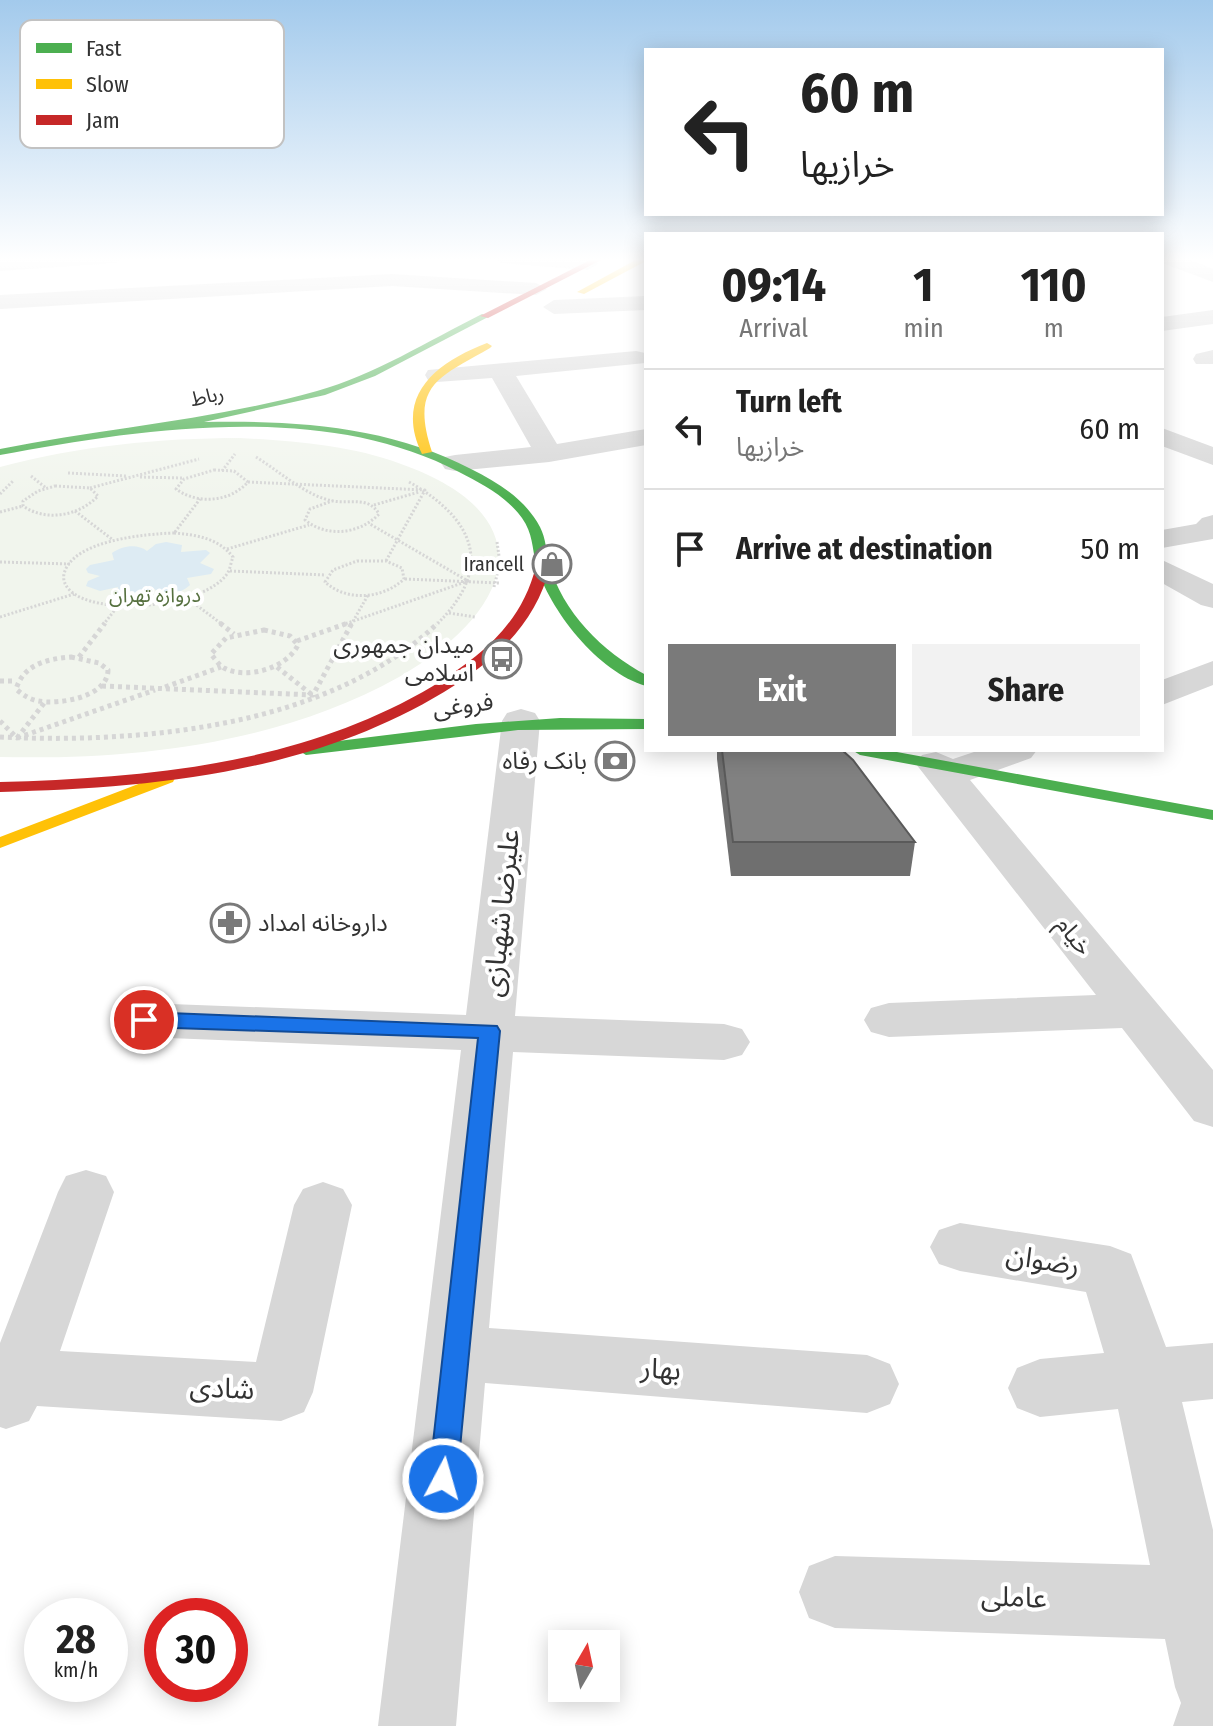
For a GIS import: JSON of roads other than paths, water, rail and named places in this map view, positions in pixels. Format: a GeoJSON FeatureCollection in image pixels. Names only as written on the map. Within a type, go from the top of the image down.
{"type":"FeatureCollection","features":[{"type":"Feature","properties":{"kind":"main road","name":"رباط"},"geometry":{"type":"LineString","coordinates":[[171,426],[321,393],[359,379],[441,338]]}},
{"type":"Feature","properties":{"kind":"main road"},"geometry":{"type":"LineString","coordinates":[[426,452],[415,431],[413,409],[422,387],[500,338]]}},
{"type":"Feature","properties":{"kind":"main road"},"geometry":{"type":"LineString","coordinates":[[0,452],[90,434],[171,426],[250,424],[325,430],[426,452],[491,482],[519,505],[533,523],[541,542],[543,563],[540,584],[519,624],[499,647],[470,670],[392,715],[288,752],[167,778],[103,785],[0,787]]}},
{"type":"Feature","properties":{"kind":"main road"},"geometry":{"type":"LineString","coordinates":[[15,430],[90,434]]}},
{"type":"Feature","properties":{"kind":"main road"},"geometry":{"type":"LineString","coordinates":[[543,563],[566,615],[611,662],[644,680]]}},
{"type":"Feature","properties":{"kind":"main road"},"geometry":{"type":"LineString","coordinates":[[644,707],[638,716],[644,724]]}},
{"type":"Feature","properties":{"kind":"main road","name":"فروغی"},"geometry":{"type":"LineString","coordinates":[[288,752],[521,721],[590,720],[644,724]]}},
{"type":"Feature","properties":{"kind":"main road"},"geometry":{"type":"LineString","coordinates":[[871,752],[1213,815]]}},
{"type":"Feature","properties":{"kind":"main road"},"geometry":{"type":"LineString","coordinates":[[0,843],[167,778]]}},
{"type":"Feature","properties":{"kind":"street"},"geometry":{"type":"LineString","coordinates":[[1189,338],[1210,352]]}},
{"type":"Feature","properties":{"kind":"street"},"geometry":{"type":"LineString","coordinates":[[437,375],[636,358]]}},
{"type":"Feature","properties":{"kind":"street"},"geometry":{"type":"LineString","coordinates":[[500,370],[549,454]]}},
{"type":"Feature","properties":{"kind":"street"},"geometry":{"type":"LineString","coordinates":[[455,463],[549,454],[631,432]]}},
{"type":"Feature","properties":{"kind":"street"},"geometry":{"type":"LineString","coordinates":[[1164,437],[1213,457]]}},
{"type":"Feature","properties":{"kind":"street"},"geometry":{"type":"LineString","coordinates":[[1164,510],[1210,527]]}},
{"type":"Feature","properties":{"kind":"street"},"geometry":{"type":"LineString","coordinates":[[1164,538],[1210,527]]}},
{"type":"Feature","properties":{"kind":"street"},"geometry":{"type":"LineString","coordinates":[[1164,571],[1213,598]]}},
{"type":"Feature","properties":{"kind":"street"},"geometry":{"type":"LineString","coordinates":[[1164,693],[1213,672]]}},
{"type":"Feature","properties":{"kind":"street","name":"علیرضا شهبازی"},"geometry":{"type":"LineString","coordinates":[[417,1726],[521,721]]}},
{"type":"Feature","properties":{"kind":"street"},"geometry":{"type":"LineString","coordinates":[[950,767],[1009,752]]}},
{"type":"Feature","properties":{"kind":"street","name":"خیام"},"geometry":{"type":"LineString","coordinates":[[950,767],[1134,1011],[1213,1107]]}},
{"type":"Feature","properties":{"kind":"street"},"geometry":{"type":"LineString","coordinates":[[889,1020],[1134,1011]]}},
{"type":"Feature","properties":{"kind":"street"},"geometry":{"type":"LineString","coordinates":[[144,1020],[724,1042]]}},
{"type":"Feature","properties":{"kind":"street"},"geometry":{"type":"LineString","coordinates":[[10,1388],[86,1192]]}},
{"type":"Feature","properties":{"kind":"street","name":"شادی"},"geometry":{"type":"LineString","coordinates":[[10,1388],[281,1392],[323,1205]]}},
{"type":"Feature","properties":{"kind":"street","name":"رضوان"},"geometry":{"type":"LineString","coordinates":[[960,1247],[1110,1271],[1144,1379]]}},
{"type":"Feature","properties":{"kind":"street","name":"بهار"},"geometry":{"type":"LineString","coordinates":[[455,1353],[867,1384]]}},
{"type":"Feature","properties":{"kind":"street"},"geometry":{"type":"LineString","coordinates":[[1040,1388],[1213,1371]]}},
{"type":"Feature","properties":{"kind":"street"},"geometry":{"type":"LineString","coordinates":[[1144,1379],[1213,1687]]}},
{"type":"Feature","properties":{"kind":"street","name":"عاملی"},"geometry":{"type":"LineString","coordinates":[[835,1592],[1194,1603]]}},
{"type":"Feature","properties":{"kind":"place","name":"Irancell"},"geometry":{"type":"Point","coordinates":[552,564]}},
{"type":"Feature","properties":{"kind":"place","name":"میدان جمهوری اسلامی"},"geometry":{"type":"Point","coordinates":[502,659]}},
{"type":"Feature","properties":{"kind":"place","name":"بانک رفاه"},"geometry":{"type":"Point","coordinates":[615,761]}},
{"type":"Feature","properties":{"kind":"place","name":"داروخانه امداد"},"geometry":{"type":"Point","coordinates":[230,923]}},
{"type":"Feature","properties":{"kind":"park label","name":"دروازه تهران"},"geometry":{"type":"Point","coordinates":[155,595]}}]}
